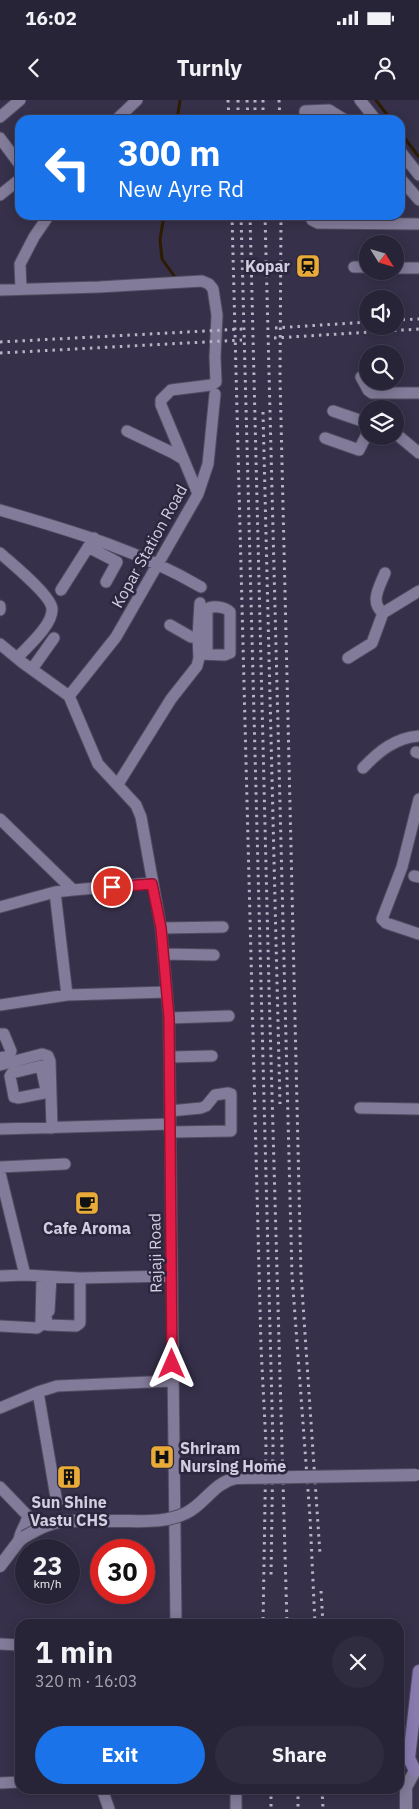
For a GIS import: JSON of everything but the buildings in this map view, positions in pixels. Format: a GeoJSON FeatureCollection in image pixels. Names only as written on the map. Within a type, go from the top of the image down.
{"type":"FeatureCollection","features":[{"type":"Feature","properties":{"kind":"main road"},"geometry":{"type":"LineString","coordinates":[[418,1770],[409,1758],[419,1671]]}},
{"type":"Feature","properties":{"kind":"street"},"geometry":{"type":"LineString","coordinates":[[0,117],[20,100]]}},
{"type":"Feature","properties":{"kind":"street"},"geometry":{"type":"LineString","coordinates":[[121,115],[137,100]]}},
{"type":"Feature","properties":{"kind":"street"},"geometry":{"type":"LineString","coordinates":[[360,100],[368,115]]}},
{"type":"Feature","properties":{"kind":"street"},"geometry":{"type":"LineString","coordinates":[[305,110],[329,110],[337,115]]}},
{"type":"Feature","properties":{"kind":"street"},"geometry":{"type":"LineString","coordinates":[[0,138],[15,158]]}},
{"type":"Feature","properties":{"kind":"street"},"geometry":{"type":"LineString","coordinates":[[405,157],[419,175]]}},
{"type":"Feature","properties":{"kind":"street"},"geometry":{"type":"LineString","coordinates":[[0,195],[15,183]]}},
{"type":"Feature","properties":{"kind":"street"},"geometry":{"type":"LineString","coordinates":[[405,184],[419,200]]}},
{"type":"Feature","properties":{"kind":"street"},"geometry":{"type":"LineString","coordinates":[[21,289],[20,264],[46,220]]}},
{"type":"Feature","properties":{"kind":"street"},"geometry":{"type":"LineString","coordinates":[[312,220],[318,223],[419,224]]}},
{"type":"Feature","properties":{"kind":"street"},"geometry":{"type":"LineString","coordinates":[[354,267],[359,267]]}},
{"type":"Feature","properties":{"kind":"street"},"geometry":{"type":"LineString","coordinates":[[404,268],[419,268]]}},
{"type":"Feature","properties":{"kind":"street"},"geometry":{"type":"LineString","coordinates":[[0,290],[202,281],[214,288],[217,315],[216,382],[211,385],[171,390],[162,400],[162,412],[198,494]]}},
{"type":"Feature","properties":{"kind":"street"},"geometry":{"type":"LineString","coordinates":[[368,390],[372,393],[419,393]]}},
{"type":"Feature","properties":{"kind":"street","name":"Kopar Station Road"},"geometry":{"type":"LineString","coordinates":[[69,696],[116,637],[198,494],[208,464],[215,394]]}},
{"type":"Feature","properties":{"kind":"street"},"geometry":{"type":"LineString","coordinates":[[333,411],[359,420]]}},
{"type":"Feature","properties":{"kind":"street"},"geometry":{"type":"LineString","coordinates":[[127,431],[184,460]]}},
{"type":"Feature","properties":{"kind":"street"},"geometry":{"type":"LineString","coordinates":[[325,438],[360,450],[362,445]]}},
{"type":"Feature","properties":{"kind":"street"},"geometry":{"type":"LineString","coordinates":[[404,440],[419,453]]}},
{"type":"Feature","properties":{"kind":"street"},"geometry":{"type":"LineString","coordinates":[[0,510],[91,543],[157,563],[201,587]]}},
{"type":"Feature","properties":{"kind":"street"},"geometry":{"type":"LineString","coordinates":[[91,543],[117,562],[106,582]]}},
{"type":"Feature","properties":{"kind":"street"},"geometry":{"type":"LineString","coordinates":[[61,590],[91,543]]}},
{"type":"Feature","properties":{"kind":"street"},"geometry":{"type":"LineString","coordinates":[[0,553],[40,590],[49,600],[52,607],[52,612],[44,629],[16,658]]}},
{"type":"Feature","properties":{"kind":"street"},"geometry":{"type":"LineString","coordinates":[[383,612],[378,609],[375,599],[385,573]]}},
{"type":"Feature","properties":{"kind":"street"},"geometry":{"type":"LineString","coordinates":[[348,658],[372,643],[383,612],[419,591]]}},
{"type":"Feature","properties":{"kind":"street"},"geometry":{"type":"LineString","coordinates":[[118,784],[171,699],[197,666],[203,654],[198,637],[200,603]]}},
{"type":"Feature","properties":{"kind":"street"},"geometry":{"type":"LineString","coordinates":[[170,625],[191,637],[198,637]]}},
{"type":"Feature","properties":{"kind":"street"},"geometry":{"type":"LineString","coordinates":[[32,670],[54,638]]}},
{"type":"Feature","properties":{"kind":"street"},"geometry":{"type":"LineString","coordinates":[[0,644],[16,658],[69,696]]}},
{"type":"Feature","properties":{"kind":"street","name":"Rajaji Road"},"geometry":{"type":"LineString","coordinates":[[69,696],[98,764],[118,784],[139,812],[161,928],[169,1018],[170,1056],[176,1619]]}},
{"type":"Feature","properties":{"kind":"street"},"geometry":{"type":"LineString","coordinates":[[363,768],[376,754],[398,740],[419,736]]}},
{"type":"Feature","properties":{"kind":"street"},"geometry":{"type":"LineString","coordinates":[[419,799],[402,867],[382,919],[386,923],[419,934]]}},
{"type":"Feature","properties":{"kind":"street"},"geometry":{"type":"LineString","coordinates":[[0,819],[73,890]]}},
{"type":"Feature","properties":{"kind":"street"},"geometry":{"type":"LineString","coordinates":[[0,907],[55,892],[152,884]]}},
{"type":"Feature","properties":{"kind":"street"},"geometry":{"type":"LineString","coordinates":[[55,892],[67,995]]}},
{"type":"Feature","properties":{"kind":"street"},"geometry":{"type":"LineString","coordinates":[[161,928],[222,927]]}},
{"type":"Feature","properties":{"kind":"street"},"geometry":{"type":"LineString","coordinates":[[163,954],[214,955]]}},
{"type":"Feature","properties":{"kind":"street"},"geometry":{"type":"LineString","coordinates":[[0,1005],[67,995],[167,992]]}},
{"type":"Feature","properties":{"kind":"street"},"geometry":{"type":"LineString","coordinates":[[169,1018],[229,1016]]}},
{"type":"Feature","properties":{"kind":"street"},"geometry":{"type":"LineString","coordinates":[[0,1034],[4,1034],[11,1051],[9,1056],[0,1058]]}},
{"type":"Feature","properties":{"kind":"street"},"geometry":{"type":"LineString","coordinates":[[0,1065],[42,1054],[48,1056],[46,1065],[52,1128]]}},
{"type":"Feature","properties":{"kind":"street"},"geometry":{"type":"LineString","coordinates":[[170,1056],[212,1056]]}},
{"type":"Feature","properties":{"kind":"street"},"geometry":{"type":"LineString","coordinates":[[0,1129],[170,1128],[232,1131],[231,1094],[228,1093],[214,1095],[206,1106],[201,1108],[170,1111]]}},
{"type":"Feature","properties":{"kind":"street"},"geometry":{"type":"LineString","coordinates":[[360,1108],[419,1109]]}},
{"type":"Feature","properties":{"kind":"street"},"geometry":{"type":"LineString","coordinates":[[0,1167],[65,1164]]}},
{"type":"Feature","properties":{"kind":"street"},"geometry":{"type":"LineString","coordinates":[[0,1173],[25,1275]]}},
{"type":"Feature","properties":{"kind":"street"},"geometry":{"type":"LineString","coordinates":[[0,1276],[25,1275],[80,1278],[171,1276]]}},
{"type":"Feature","properties":{"kind":"street"},"geometry":{"type":"LineString","coordinates":[[46,1277],[49,1311],[46,1314],[47,1324],[76,1326],[80,1323],[80,1278]]}},
{"type":"Feature","properties":{"kind":"street"},"geometry":{"type":"LineString","coordinates":[[0,1326],[37,1328],[40,1326],[46,1277]]}},
{"type":"Feature","properties":{"kind":"street"},"geometry":{"type":"LineString","coordinates":[[0,1408],[57,1386],[172,1381]]}},
{"type":"Feature","properties":{"kind":"street"},"geometry":{"type":"LineString","coordinates":[[38,1392],[57,1503]]}},
{"type":"Feature","properties":{"kind":"street"},"geometry":{"type":"LineString","coordinates":[[0,1487],[27,1514],[28,1518],[19,1535],[22,1539],[46,1525],[63,1521],[159,1521],[176,1518],[188,1513],[223,1482],[236,1478],[418,1475]]}},
{"type":"Feature","properties":{"kind":"street"},"geometry":{"type":"LineString","coordinates":[[0,1566],[15,1548]]}},
{"type":"Feature","properties":{"kind":"street"},"geometry":{"type":"LineString","coordinates":[[0,1644],[15,1645]]}},
{"type":"Feature","properties":{"kind":"street"},"geometry":{"type":"LineString","coordinates":[[406,1809],[406,1787],[418,1770]]}},
{"type":"Feature","properties":{"kind":"street"},"geometry":{"type":"LineString","coordinates":[[0,1784],[15,1782]]}},
{"type":"Feature","properties":{"kind":"street"},"geometry":{"type":"LineString","coordinates":[[104,1794],[109,1809]]}},
{"type":"Feature","properties":{"kind":"street"},"geometry":{"type":"LineString","coordinates":[[236,1794],[236,1809]]}},
{"type":"Feature","properties":{"kind":"waterway"},"geometry":{"type":"LineString","coordinates":[[178,115],[180,100]]}},
{"type":"Feature","properties":{"kind":"waterway"},"geometry":{"type":"LineString","coordinates":[[376,100],[387,115]]}},
{"type":"Feature","properties":{"kind":"waterway"},"geometry":{"type":"LineString","coordinates":[[405,139],[419,157]]}},
{"type":"Feature","properties":{"kind":"waterway"},"geometry":{"type":"LineString","coordinates":[[163,220],[160,240],[162,259],[177,280]]}},
{"type":"Feature","properties":{"kind":"railway"},"geometry":{"type":"LineString","coordinates":[[228,100],[229,115]]}},
{"type":"Feature","properties":{"kind":"railway"},"geometry":{"type":"LineString","coordinates":[[238,100],[238,115]]}},
{"type":"Feature","properties":{"kind":"railway"},"geometry":{"type":"LineString","coordinates":[[247,100],[248,115]]}},
{"type":"Feature","properties":{"kind":"railway"},"geometry":{"type":"LineString","coordinates":[[255,100],[255,115]]}},
{"type":"Feature","properties":{"kind":"railway"},"geometry":{"type":"LineString","coordinates":[[263,100],[263,115]]}},
{"type":"Feature","properties":{"kind":"railway"},"geometry":{"type":"LineString","coordinates":[[279,100],[280,115]]}},
{"type":"Feature","properties":{"kind":"railway"},"geometry":{"type":"LineString","coordinates":[[232,220],[261,1347],[266,1444],[263,1619]]}},
{"type":"Feature","properties":{"kind":"railway"},"geometry":{"type":"LineString","coordinates":[[241,220],[273,1445],[271,1577]]}},
{"type":"Feature","properties":{"kind":"railway"},"geometry":{"type":"LineString","coordinates":[[250,220],[287,1619]]}},
{"type":"Feature","properties":{"kind":"railway"},"geometry":{"type":"LineString","coordinates":[[265,220],[292,1275],[310,1517],[315,1619]]}},
{"type":"Feature","properties":{"kind":"railway"},"geometry":{"type":"LineString","coordinates":[[281,220],[280,378],[301,1275],[320,1554]]}},
{"type":"Feature","properties":{"kind":"railway"},"geometry":{"type":"LineString","coordinates":[[404,320],[419,319]]}},
{"type":"Feature","properties":{"kind":"railway"},"geometry":{"type":"LineString","coordinates":[[275,328],[359,323]]}},
{"type":"Feature","properties":{"kind":"railway"},"geometry":{"type":"LineString","coordinates":[[0,342],[243,329]]}},
{"type":"Feature","properties":{"kind":"railway"},"geometry":{"type":"LineString","coordinates":[[274,338],[419,329]]}},
{"type":"Feature","properties":{"kind":"railway"},"geometry":{"type":"LineString","coordinates":[[0,353],[242,340]]}},
{"type":"Feature","properties":{"kind":"railway"},"geometry":{"type":"LineString","coordinates":[[263,412],[280,1104]]}},
{"type":"Feature","properties":{"kind":"railway"},"geometry":{"type":"LineString","coordinates":[[321,1591],[323,1619]]}},
{"type":"Feature","properties":{"kind":"railway"},"geometry":{"type":"LineString","coordinates":[[271,1794],[271,1809]]}},
{"type":"Feature","properties":{"kind":"railway"},"geometry":{"type":"LineString","coordinates":[[298,1794],[298,1809]]}},
{"type":"Feature","properties":{"kind":"railway"},"geometry":{"type":"LineString","coordinates":[[322,1794],[323,1809]]}},
{"type":"Feature","properties":{"kind":"place","name":"Kopar"},"geometry":{"type":"Point","coordinates":[308,266]}},
{"type":"Feature","properties":{"kind":"place","name":"Cafe Aroma"},"geometry":{"type":"Point","coordinates":[87,1203]}},
{"type":"Feature","properties":{"kind":"place","name":"Shriram Nursing Home"},"geometry":{"type":"Point","coordinates":[162,1457]}},
{"type":"Feature","properties":{"kind":"place","name":"Sun Shine Vastu CHS"},"geometry":{"type":"Point","coordinates":[69,1477]}},
{"type":"Feature","properties":{"kind":"route"},"geometry":{"type":"LineString","coordinates":[[112,887],[152,884],[161,928],[169,1018],[170,1056],[172,1364]]}}]}
